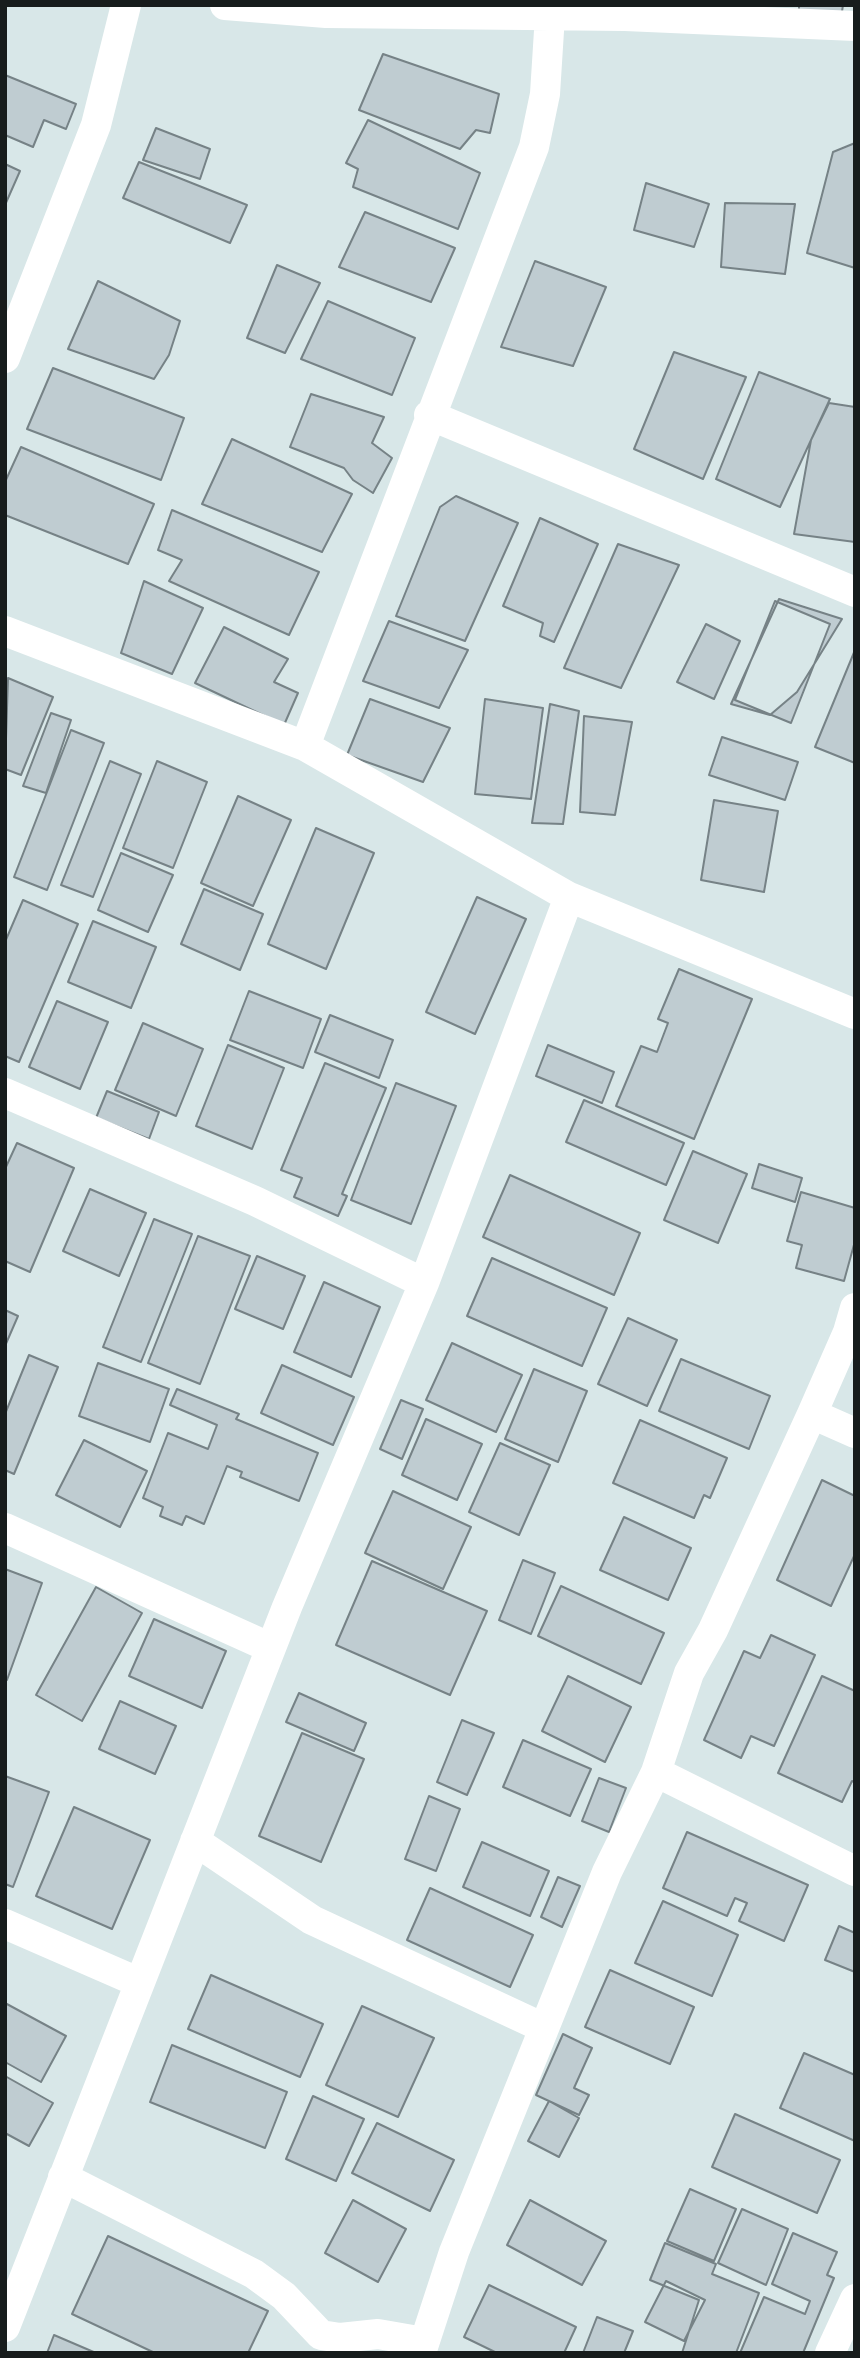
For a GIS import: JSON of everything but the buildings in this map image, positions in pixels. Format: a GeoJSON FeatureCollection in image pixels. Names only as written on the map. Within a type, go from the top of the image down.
{"type":"FeatureCollection","features":[{"type":"Feature","properties":{"kind":"street"},"geometry":{"type":"LineString","coordinates":[[5,358],[96,125],[126,5]]}},
{"type":"Feature","properties":{"kind":"street"},"geometry":{"type":"LineString","coordinates":[[225,5],[326,13],[551,15],[855,26]]}},
{"type":"Feature","properties":{"kind":"street"},"geometry":{"type":"LineString","coordinates":[[305,746],[429,415],[534,147],[545,93],[551,15]]}},
{"type":"Feature","properties":{"kind":"street"},"geometry":{"type":"LineString","coordinates":[[429,415],[855,592]]}},
{"type":"Feature","properties":{"kind":"street"},"geometry":{"type":"LineString","coordinates":[[5,631],[305,746],[569,897],[855,1014]]}},
{"type":"Feature","properties":{"kind":"street"},"geometry":{"type":"LineString","coordinates":[[5,2327],[271,1648],[424,1283],[569,897]]}},
{"type":"Feature","properties":{"kind":"street"},"geometry":{"type":"LineString","coordinates":[[5,1093],[255,1202],[424,1283]]}},
{"type":"Feature","properties":{"kind":"street"},"geometry":{"type":"LineString","coordinates":[[63,2177],[254,2274],[284,2296],[321,2335],[340,2339],[378,2334],[422,2347],[454,2252],[607,1872],[656,1772],[689,1673],[713,1630],[812,1414],[848,1332],[855,1308]]}},
{"type":"Feature","properties":{"kind":"street"},"geometry":{"type":"LineString","coordinates":[[812,1414],[855,1433]]}},
{"type":"Feature","properties":{"kind":"street"},"geometry":{"type":"LineString","coordinates":[[5,1528],[271,1648]]}},
{"type":"Feature","properties":{"kind":"street"},"geometry":{"type":"LineString","coordinates":[[656,1772],[855,1871]]}},
{"type":"Feature","properties":{"kind":"street"},"geometry":{"type":"LineString","coordinates":[[195,1841],[312,1920],[544,2028]]}},
{"type":"Feature","properties":{"kind":"street"},"geometry":{"type":"LineString","coordinates":[[5,1924],[138,1982]]}},
{"type":"Feature","properties":{"kind":"street"},"geometry":{"type":"LineString","coordinates":[[830,2353],[855,2299]]}}]}
